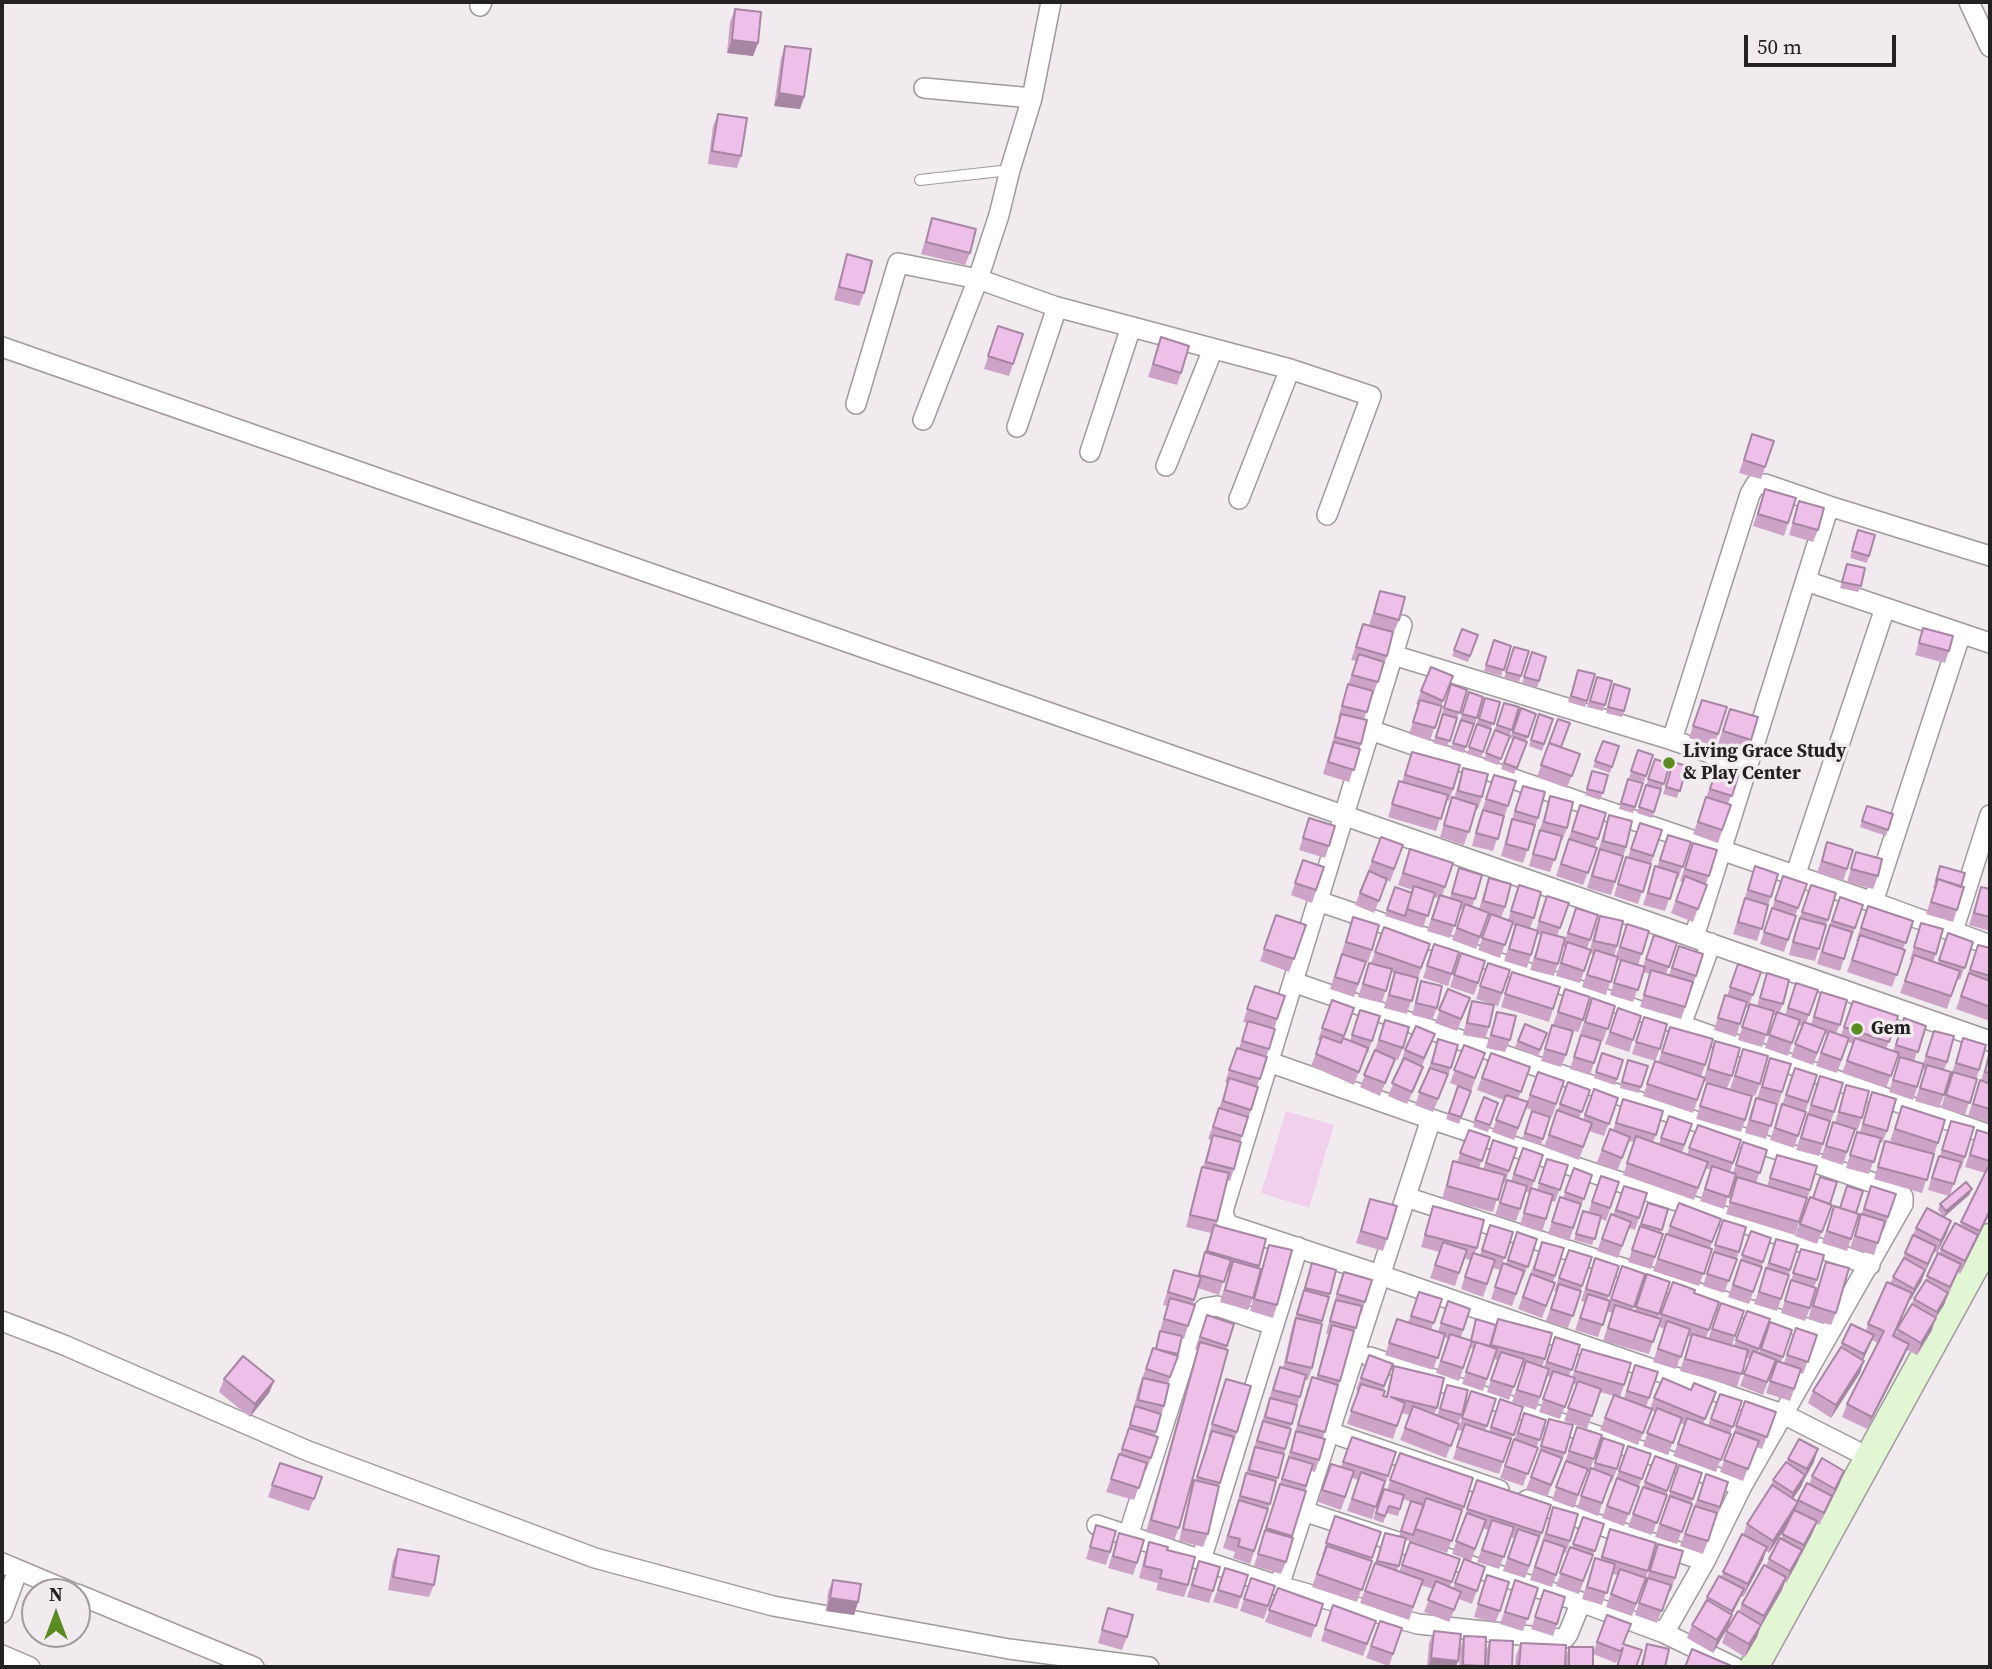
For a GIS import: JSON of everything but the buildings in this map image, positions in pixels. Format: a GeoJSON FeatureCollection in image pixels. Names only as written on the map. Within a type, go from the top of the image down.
{"type":"FeatureCollection","features":[{"type":"Feature","properties":{"kind":"street"},"geometry":{"type":"LineString","coordinates":[[923,421],[978,279],[999,215],[1032,98],[1051,2]]}},
{"type":"Feature","properties":{"kind":"street"},"geometry":{"type":"LineString","coordinates":[[1969,2],[1990,47]]}},
{"type":"Feature","properties":{"kind":"street"},"geometry":{"type":"LineString","coordinates":[[924,88],[1032,98]]}},
{"type":"Feature","properties":{"kind":"street"},"geometry":{"type":"LineString","coordinates":[[856,404],[898,263],[978,279],[1057,307],[1290,369],[1371,396],[1327,514]]}},
{"type":"Feature","properties":{"kind":"street"},"geometry":{"type":"LineString","coordinates":[[1017,427],[1057,307]]}},
{"type":"Feature","properties":{"kind":"street"},"geometry":{"type":"LineString","coordinates":[[1090,452],[1131,327]]}},
{"type":"Feature","properties":{"kind":"street"},"geometry":{"type":"LineString","coordinates":[[2,346],[1990,1041]]}},
{"type":"Feature","properties":{"kind":"street"},"geometry":{"type":"LineString","coordinates":[[1166,467],[1213,349]]}},
{"type":"Feature","properties":{"kind":"street"},"geometry":{"type":"LineString","coordinates":[[1239,499],[1290,369]]}},
{"type":"Feature","properties":{"kind":"street"},"geometry":{"type":"LineString","coordinates":[[1672,740],[1752,488],[1756,484],[1765,484],[1990,556]]}},
{"type":"Feature","properties":{"kind":"street"},"geometry":{"type":"LineString","coordinates":[[1681,1025],[1721,851],[1829,506]]}},
{"type":"Feature","properties":{"kind":"street"},"geometry":{"type":"LineString","coordinates":[[1806,581],[1990,643]]}},
{"type":"Feature","properties":{"kind":"street"},"geometry":{"type":"LineString","coordinates":[[1795,876],[1885,608]]}},
{"type":"Feature","properties":{"kind":"street"},"geometry":{"type":"LineString","coordinates":[[1402,625],[1223,1211],[1229,1225],[1785,1415],[1870,1458]]}},
{"type":"Feature","properties":{"kind":"street"},"geometry":{"type":"LineString","coordinates":[[1873,902],[1961,633]]}},
{"type":"Feature","properties":{"kind":"street"},"geometry":{"type":"LineString","coordinates":[[1392,655],[1672,740],[1747,766]]}},
{"type":"Feature","properties":{"kind":"street"},"geometry":{"type":"LineString","coordinates":[[1370,730],[1873,902],[1990,945]]}},
{"type":"Feature","properties":{"kind":"street"},"geometry":{"type":"LineString","coordinates":[[1953,931],[1990,815]]}},
{"type":"Feature","properties":{"kind":"street"},"geometry":{"type":"LineString","coordinates":[[1318,901],[1681,1025],[1990,1135]]}},
{"type":"Feature","properties":{"kind":"street"},"geometry":{"type":"LineString","coordinates":[[1293,982],[1900,1192],[1903,1204],[1785,1415],[1742,1486],[1705,1561],[1664,1633]]}},
{"type":"Feature","properties":{"kind":"street"},"geometry":{"type":"LineString","coordinates":[[1269,1062],[1431,1119],[1870,1265]]}},
{"type":"Feature","properties":{"kind":"street"},"geometry":{"type":"LineString","coordinates":[[1279,1586],[1431,1119]]}},
{"type":"Feature","properties":{"kind":"street"},"geometry":{"type":"LineString","coordinates":[[1406,1197],[1828,1335]]}},
{"type":"Feature","properties":{"kind":"street"},"geometry":{"type":"LineString","coordinates":[[1754,1667],[1990,1238]]}},
{"type":"Feature","properties":{"kind":"street"},"geometry":{"type":"LineString","coordinates":[[1201,1560],[1298,1247]]}},
{"type":"Feature","properties":{"kind":"street"},"geometry":{"type":"LineString","coordinates":[[1128,1535],[1199,1314],[1205,1308],[1217,1306],[1273,1325]]}},
{"type":"Feature","properties":{"kind":"street"},"geometry":{"type":"LineString","coordinates":[[2,1321],[64,1345],[308,1451],[595,1558],[774,1606],[1009,1649],[1116,1665],[1149,1667]]}},
{"type":"Feature","properties":{"kind":"street"},"geometry":{"type":"LineString","coordinates":[[1355,1352],[1742,1486]]}},
{"type":"Feature","properties":{"kind":"street"},"geometry":{"type":"LineString","coordinates":[[1329,1432],[1705,1561]]}},
{"type":"Feature","properties":{"kind":"street"},"geometry":{"type":"LineString","coordinates":[[1303,1511],[1581,1602],[1664,1633],[1734,1667]]}},
{"type":"Feature","properties":{"kind":"street"},"geometry":{"type":"LineString","coordinates":[[1097,1525],[1279,1586],[1418,1624],[1558,1639],[1565,1638],[1568,1634],[1581,1602]]}},
{"type":"Feature","properties":{"kind":"street"},"geometry":{"type":"LineString","coordinates":[[2,1613],[10,1567],[37,1578]]}},
{"type":"Feature","properties":{"kind":"street"},"geometry":{"type":"LineString","coordinates":[[91,1600],[254,1667]]}},
{"type":"Feature","properties":{"kind":"street"},"geometry":{"type":"LineString","coordinates":[[2,1656],[30,1667]]}},
{"type":"Feature","properties":{"kind":"lane"},"geometry":{"type":"LineString","coordinates":[[920,180],[1010,170]]}},
{"type":"Feature","properties":{"kind":"shaded area"},"geometry":{"type":"Polygon","coordinates":[[[1286,1111],[1334,1125],[1309,1208],[1261,1193],[1286,1111]]]}},
{"type":"Feature","properties":{"kind":"place","name":"Living Grace Study & Play Center"},"geometry":{"type":"Point","coordinates":[1669,763]}},
{"type":"Feature","properties":{"kind":"place","name":"Gem"},"geometry":{"type":"Point","coordinates":[1857,1029]}}]}
